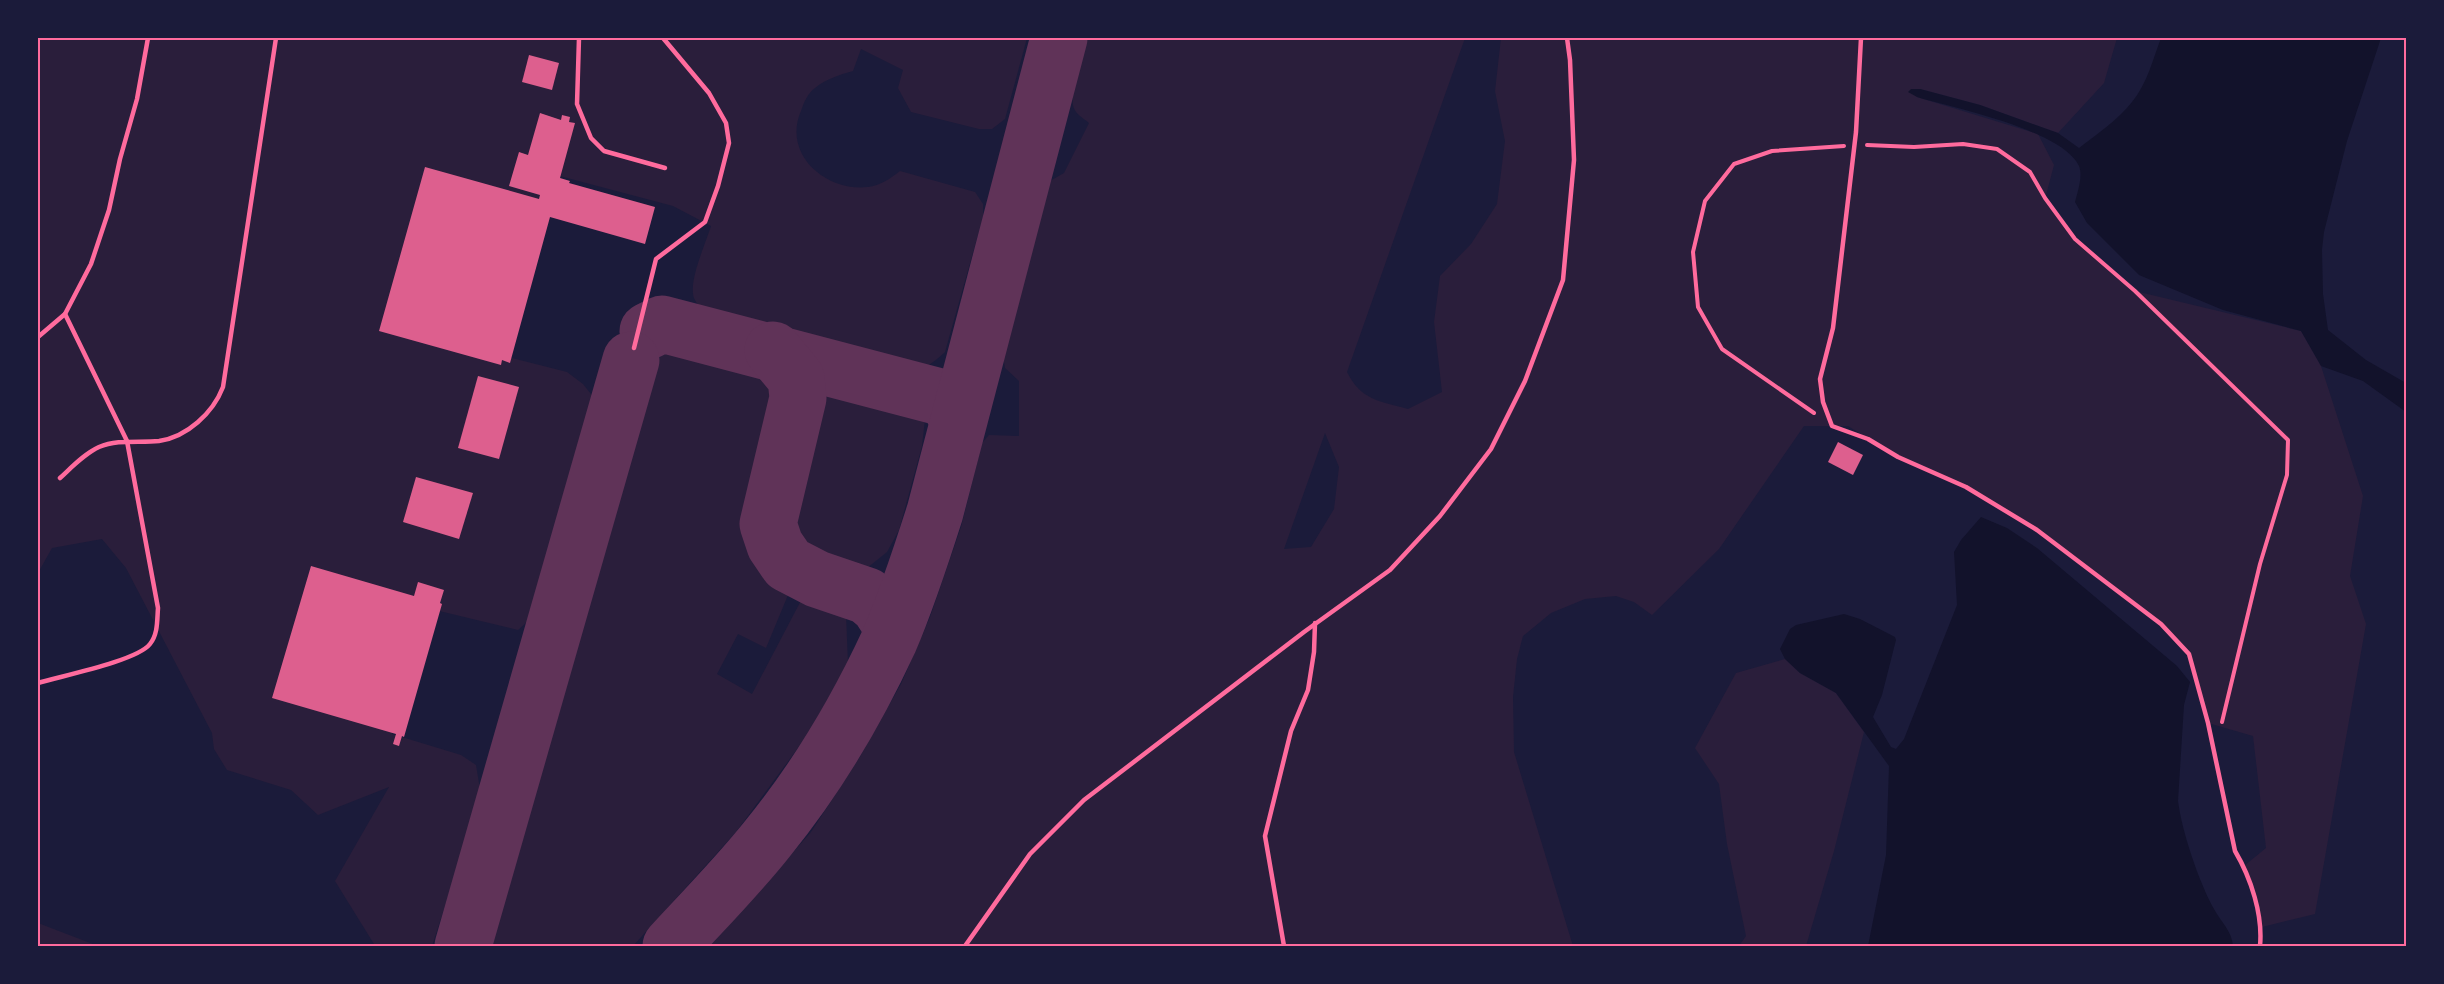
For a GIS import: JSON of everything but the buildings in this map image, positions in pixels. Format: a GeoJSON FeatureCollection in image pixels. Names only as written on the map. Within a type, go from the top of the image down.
{"type":"FeatureCollection","features":[{"type":"Feature","properties":{"kind":"lane"},"geometry":{"type":"LineString","coordinates":[[38,337],[64,314],[91,264],[109,210],[120,159],[137,99],[148,38]]}},
{"type":"Feature","properties":{"kind":"lane"},"geometry":{"type":"LineString","coordinates":[[60,478],[83,456],[100,446],[127,441],[160,441],[184,432],[202,419],[217,403],[223,387],[276,38]]}},
{"type":"Feature","properties":{"kind":"lane"},"geometry":{"type":"LineString","coordinates":[[579,38],[577,104],[591,138],[604,151],[665,168]]}},
{"type":"Feature","properties":{"kind":"lane"},"geometry":{"type":"LineString","coordinates":[[634,348],[656,259],[705,222],[718,186],[729,143],[726,123],[709,93],[663,38]]}},
{"type":"Feature","properties":{"kind":"lane"},"geometry":{"type":"LineString","coordinates":[[965,946],[1030,854],[1084,800],[1315,623],[1390,570],[1440,516],[1491,449],[1524,381],[1563,279],[1574,160],[1567,38]]}},
{"type":"Feature","properties":{"kind":"lane"},"geometry":{"type":"LineString","coordinates":[[1861,38],[1855,145],[1833,328],[1820,379],[1823,402],[1832,426],[1868,439],[1898,457],[1966,487],[2037,530],[2162,624],[2189,654],[2214,752],[2235,851],[2244,866],[2262,927],[2260,946]]}},
{"type":"Feature","properties":{"kind":"lane"},"geometry":{"type":"LineString","coordinates":[[38,683],[135,656],[149,646],[156,635],[158,608],[127,441],[64,314]]}},
{"type":"Feature","properties":{"kind":"lane"},"geometry":{"type":"LineString","coordinates":[[1284,946],[1265,836],[1291,731],[1308,690],[1314,652],[1315,623]]}},
{"type":"Feature","properties":{"kind":"path"},"geometry":{"type":"LineString","coordinates":[[1832,426],[1722,349],[1698,307],[1693,252],[1705,201],[1734,164],[1772,152],[1855,145],[1914,147],[1963,144],[1997,149],[2030,172],[2074,239],[2135,291],[2288,440],[2287,476],[2260,564],[2214,752]]}},
{"type":"Feature","properties":{"kind":"shaded area"},"geometry":{"type":"Polygon","coordinates":[[[38,38],[1027,38],[1005,119],[992,129],[979,129],[911,112],[898,88],[903,70],[861,49],[853,71],[828,80],[815,88],[810,92],[801,111],[797,127],[798,142],[803,155],[823,176],[852,187],[868,187],[889,179],[900,171],[975,192],[983,204],[983,217],[945,352],[917,371],[905,374],[722,323],[699,306],[693,291],[695,272],[711,226],[673,206],[556,175],[504,356],[567,372],[583,384],[594,398],[537,613],[518,630],[431,609],[392,734],[461,755],[476,765],[481,795],[432,946],[373,946],[374,944],[335,881],[389,787],[318,815],[291,790],[227,770],[214,749],[212,733],[126,568],[102,539],[52,548],[38,573],[38,38]]]}},
{"type":"Feature","properties":{"kind":"shaded area"},"geometry":{"type":"Polygon","coordinates":[[[1087,38],[1465,38],[1347,372],[1352,381],[1365,394],[1408,409],[1442,392],[1434,322],[1440,276],[1471,244],[1497,204],[1505,141],[1495,91],[1501,38],[2117,38],[2104,83],[2058,133],[1980,105],[1920,89],[1917,97],[2038,134],[2054,165],[2045,199],[2075,239],[2135,291],[2301,331],[2321,366],[2363,496],[2350,576],[2366,624],[2315,914],[2262,927],[2244,866],[2266,848],[2253,736],[2208,723],[2189,654],[2161,624],[2037,530],[1966,487],[1898,457],[1848,426],[1804,426],[1719,549],[1652,615],[1634,602],[1616,596],[1585,599],[1551,613],[1523,636],[1517,659],[1513,697],[1514,752],[1573,946],[710,946],[811,832],[859,758],[901,684],[930,617],[961,527],[982,443],[989,435],[1019,436],[1019,381],[1005,368],[1003,356],[1046,190],[1050,181],[1064,173],[1089,123],[1079,115],[1073,105],[1075,80],[1087,38]],[[1325,433],[1284,549],[1311,547],[1334,509],[1339,467],[1325,433]]]}},
{"type":"Feature","properties":{"kind":"shaded area"},"geometry":{"type":"Polygon","coordinates":[[[2161,38],[2381,38],[2347,141],[2324,232],[2323,294],[2328,330],[2366,360],[2406,383],[2406,412],[2363,381],[2321,366],[2301,331],[2223,310],[2139,275],[2087,223],[2075,202],[2080,179],[2079,166],[2069,153],[2052,142],[2006,122],[1917,97],[1908,92],[1911,89],[1920,89],[1980,105],[2058,133],[2079,148],[2114,121],[2132,102],[2146,79],[2161,38]]]}},
{"type":"Feature","properties":{"kind":"shaded area"},"geometry":{"type":"Polygon","coordinates":[[[693,337],[762,360],[776,390],[744,509],[747,533],[757,553],[770,567],[793,583],[766,648],[738,634],[717,674],[752,694],[806,591],[837,601],[846,614],[848,664],[806,737],[736,832],[633,946],[490,946],[661,354],[675,343],[693,337]]]}},
{"type":"Feature","properties":{"kind":"shaded area"},"geometry":{"type":"Polygon","coordinates":[[[864,382],[904,393],[920,408],[925,419],[922,446],[899,530],[887,552],[867,568],[849,576],[822,572],[802,561],[789,548],[788,528],[803,473],[809,422],[813,404],[844,384],[864,382]]]}},
{"type":"Feature","properties":{"kind":"shaded area"},"geometry":{"type":"Polygon","coordinates":[[[1981,517],[2007,528],[2037,548],[2177,666],[2190,682],[2184,705],[2178,801],[2187,842],[2197,871],[2208,898],[2228,931],[2233,946],[1868,946],[1886,855],[1889,766],[1836,693],[1800,673],[1785,659],[1780,649],[1790,629],[1796,625],[1844,614],[1860,619],[1895,637],[1882,695],[1873,717],[1891,747],[1896,749],[1904,739],[1957,605],[1954,552],[1981,517]]]}},
{"type":"Feature","properties":{"kind":"shaded area"},"geometry":{"type":"Polygon","coordinates":[[[1785,659],[1800,673],[1836,693],[1864,732],[1834,851],[1806,946],[1739,946],[1746,936],[1727,844],[1719,784],[1695,748],[1736,673],[1785,659]]]}},
{"type":"Feature","properties":{"kind":"shaded area"},"geometry":{"type":"Polygon","coordinates":[[[38,923],[98,946],[38,946],[38,923]]]}},
{"type":"Feature","properties":{"kind":"taxiway"},"geometry":{"type":"LineString","coordinates":[[671,946],[745,866],[803,792],[849,718],[889,641],[935,512],[1059,38]]}},
{"type":"Feature","properties":{"kind":"taxiway"},"geometry":{"type":"LineString","coordinates":[[648,331],[662,324],[944,398],[951,407]]}},
{"type":"Feature","properties":{"kind":"taxiway"},"geometry":{"type":"LineString","coordinates":[[773,350],[796,378],[798,398],[768,524],[775,545],[788,564],[817,579],[867,596],[879,606],[888,620]]}},
{"type":"Feature","properties":{"kind":"taxiway"},"geometry":{"type":"LineString","coordinates":[[463,946],[631,360]]}}]}
